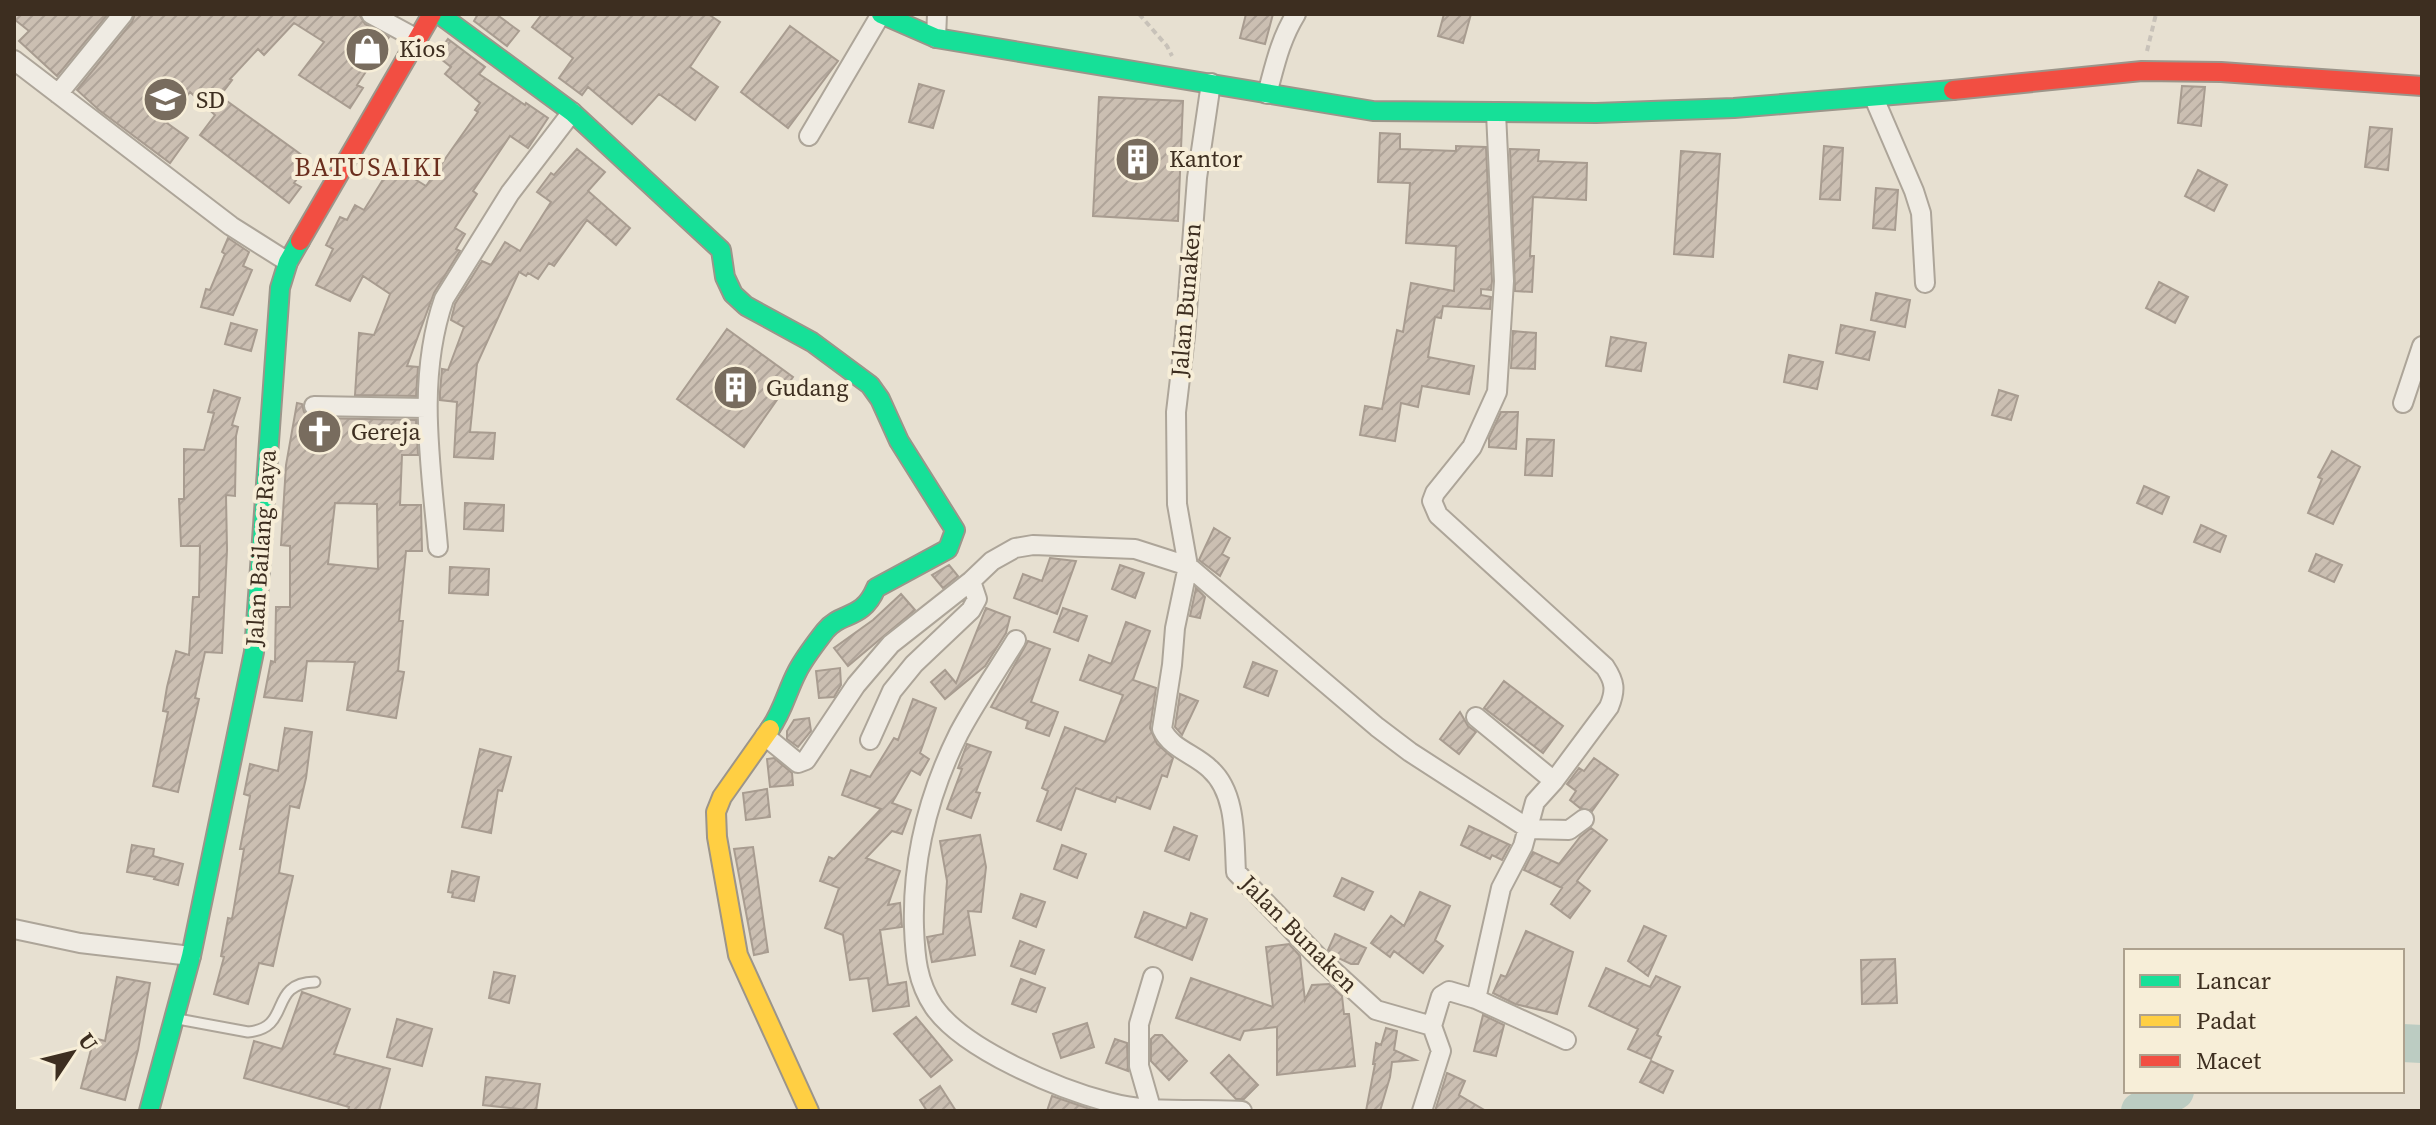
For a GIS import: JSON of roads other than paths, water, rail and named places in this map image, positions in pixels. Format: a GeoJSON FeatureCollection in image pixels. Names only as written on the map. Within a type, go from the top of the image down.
{"type":"FeatureCollection","features":[{"type":"Feature","properties":{"kind":"main road","name":"Jalan Bailang Raya"},"geometry":{"type":"LineString","coordinates":[[149,1111],[191,956],[254,652],[280,288],[288,262],[432,14]]}},
{"type":"Feature","properties":{"kind":"main road"},"geometry":{"type":"LineString","coordinates":[[439,14],[572,112],[721,250],[725,277],[733,294],[746,306],[812,342],[870,385],[880,399],[899,441],[955,530],[948,549],[876,588],[862,610],[828,627],[797,672],[781,713],[722,797],[716,812],[717,837],[738,955],[809,1111]]}},
{"type":"Feature","properties":{"kind":"main road"},"geometry":{"type":"LineString","coordinates":[[881,14],[936,38],[1373,111],[1666,111],[1874,98],[2142,71],[2221,72],[2422,86]]}},
{"type":"Feature","properties":{"kind":"street"},"geometry":{"type":"LineString","coordinates":[[58,94],[123,14]]}},
{"type":"Feature","properties":{"kind":"street"},"geometry":{"type":"LineString","coordinates":[[371,14],[417,39]]}},
{"type":"Feature","properties":{"kind":"street"},"geometry":{"type":"LineString","coordinates":[[809,136],[881,14]]}},
{"type":"Feature","properties":{"kind":"street"},"geometry":{"type":"LineString","coordinates":[[936,38],[937,14]]}},
{"type":"Feature","properties":{"kind":"street"},"geometry":{"type":"LineString","coordinates":[[1267,94],[1277,53],[1296,14]]}},
{"type":"Feature","properties":{"kind":"street"},"geometry":{"type":"LineString","coordinates":[[14,60],[231,226],[288,262]]}},
{"type":"Feature","properties":{"kind":"street","name":"Jalan Bunaken"},"geometry":{"type":"LineString","coordinates":[[1211,83],[1197,178],[1176,412],[1177,504],[1188,566],[1175,628],[1162,729],[1166,738],[1212,770],[1223,788],[1233,816],[1236,872],[1319,958],[1376,1010],[1432,1026]]}},
{"type":"Feature","properties":{"kind":"street"},"geometry":{"type":"LineString","coordinates":[[1874,98],[1921,213],[1925,283]]}},
{"type":"Feature","properties":{"kind":"street"},"geometry":{"type":"LineString","coordinates":[[438,547],[426,408],[430,360],[444,299],[510,193],[572,112]]}},
{"type":"Feature","properties":{"kind":"street"},"geometry":{"type":"LineString","coordinates":[[1476,999],[1501,888],[1523,846],[1535,802],[1609,707],[1615,693],[1613,679],[1605,667],[1438,515],[1432,501],[1472,447],[1497,392],[1504,281],[1496,113]]}},
{"type":"Feature","properties":{"kind":"street"},"geometry":{"type":"LineString","coordinates":[[2403,403],[2422,346]]}},
{"type":"Feature","properties":{"kind":"street"},"geometry":{"type":"LineString","coordinates":[[314,406],[426,408]]}},
{"type":"Feature","properties":{"kind":"street"},"geometry":{"type":"LineString","coordinates":[[765,736],[798,763],[806,760],[856,685],[891,644],[992,561],[1015,548],[1082,545],[1135,549],[1188,566],[1377,727],[1529,829],[1569,830],[1584,819]]}},
{"type":"Feature","properties":{"kind":"street"},"geometry":{"type":"LineString","coordinates":[[870,740],[892,691],[914,664],[971,610],[977,599],[971,581]]}},
{"type":"Feature","properties":{"kind":"street"},"geometry":{"type":"LineString","coordinates":[[1016,640],[960,733],[940,775],[926,824],[914,875],[914,950],[919,981],[935,1009],[968,1039],[1033,1074],[1109,1107],[1242,1111]]}},
{"type":"Feature","properties":{"kind":"street"},"geometry":{"type":"LineString","coordinates":[[1476,717],[1554,781]]}},
{"type":"Feature","properties":{"kind":"street"},"geometry":{"type":"LineString","coordinates":[[14,929],[80,943],[191,956]]}},
{"type":"Feature","properties":{"kind":"street"},"geometry":{"type":"LineString","coordinates":[[1151,1108],[1139,1066],[1139,1024],[1153,977]]}},
{"type":"Feature","properties":{"kind":"street"},"geometry":{"type":"LineString","coordinates":[[1422,1111],[1441,1051],[1432,1026],[1441,996],[1445,993],[1476,999],[1566,1040]]}},
{"type":"Feature","properties":{"kind":"lane"},"geometry":{"type":"LineString","coordinates":[[174,1019],[248,1032],[258,1031],[270,1025],[283,996],[290,989],[301,982],[315,982]]}},
{"type":"Feature","properties":{"kind":"waterway"},"geometry":{"type":"LineString","coordinates":[[2404,1043],[2422,1044]]}},
{"type":"Feature","properties":{"kind":"waterway"},"geometry":{"type":"LineString","coordinates":[[2140,1111],[2172,1093]]}},
{"type":"Feature","properties":{"kind":"place","name":"Kios"},"geometry":{"type":"Point","coordinates":[368,49]}},
{"type":"Feature","properties":{"kind":"place","name":"SD"},"geometry":{"type":"Point","coordinates":[165,100]}},
{"type":"Feature","properties":{"kind":"place","name":"Kantor"},"geometry":{"type":"Point","coordinates":[1138,159]}},
{"type":"Feature","properties":{"kind":"place","name":"Gudang"},"geometry":{"type":"Point","coordinates":[735,388]}},
{"type":"Feature","properties":{"kind":"place","name":"Gereja"},"geometry":{"type":"Point","coordinates":[320,432]}},
{"type":"Feature","properties":{"kind":"district","name":"BATUSAIKI"},"geometry":{"type":"Point","coordinates":[369,167]}}]}
